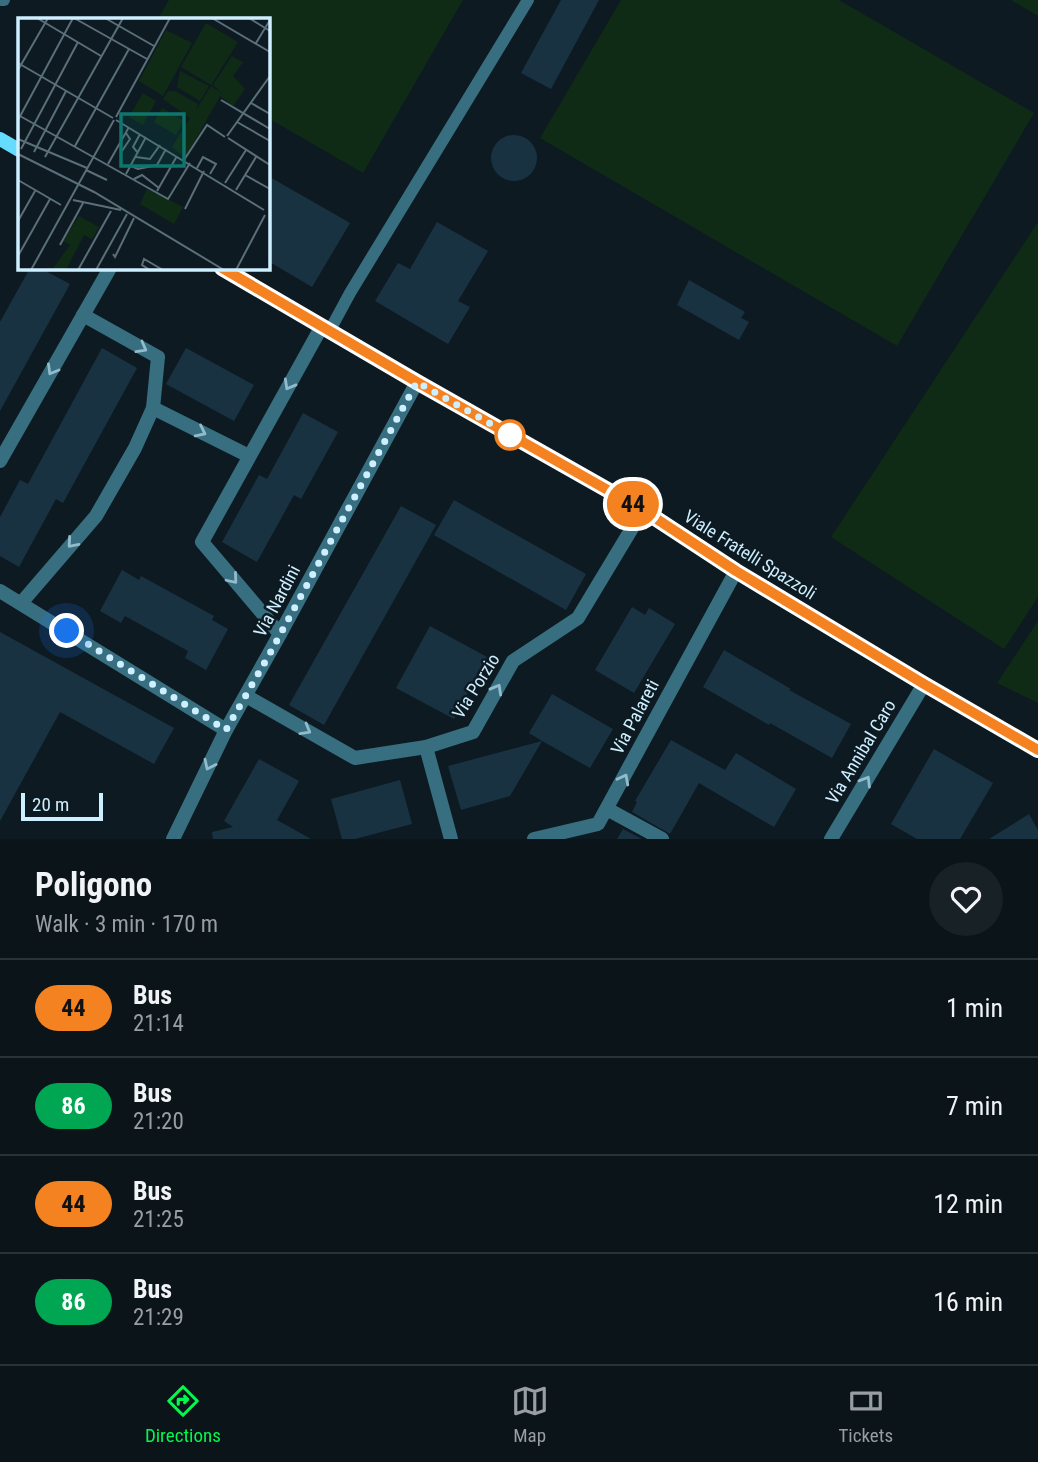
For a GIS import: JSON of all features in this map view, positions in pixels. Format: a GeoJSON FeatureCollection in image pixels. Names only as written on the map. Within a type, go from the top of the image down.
{"type":"FeatureCollection","features":[{"type":"Feature","properties":{"kind":"street"},"geometry":{"type":"LineString","coordinates":[[0,139],[18,149]]}},
{"type":"Feature","properties":{"kind":"street"},"geometry":{"type":"LineString","coordinates":[[0,461],[109,270]]}},
{"type":"Feature","properties":{"kind":"street","name":"Viale Fratelli Spazzoli"},"geometry":{"type":"LineString","coordinates":[[225,270],[643,510],[736,571],[1038,749]]}},
{"type":"Feature","properties":{"kind":"street"},"geometry":{"type":"LineString","coordinates":[[22,602],[96,516],[135,448],[153,408],[158,357],[83,315]]}},
{"type":"Feature","properties":{"kind":"street"},"geometry":{"type":"LineString","coordinates":[[280,635],[202,542],[249,456],[326,328]]}},
{"type":"Feature","properties":{"kind":"street","name":"Via Nardini"},"geometry":{"type":"LineString","coordinates":[[173,839],[226,730],[417,382]]}},
{"type":"Feature","properties":{"kind":"street"},"geometry":{"type":"LineString","coordinates":[[153,408],[249,456]]}},
{"type":"Feature","properties":{"kind":"street","name":"Via Porzio"},"geometry":{"type":"LineString","coordinates":[[246,696],[355,758],[426,747],[473,732],[513,661],[578,618],[643,510]]}},
{"type":"Feature","properties":{"kind":"street","name":"Via Palareti"},"geometry":{"type":"LineString","coordinates":[[534,839],[598,824],[736,571]]}},
{"type":"Feature","properties":{"kind":"street"},"geometry":{"type":"LineString","coordinates":[[0,591],[22,602],[226,730]]}},
{"type":"Feature","properties":{"kind":"street","name":"Via Annibal Caro"},"geometry":{"type":"LineString","coordinates":[[831,839],[924,684]]}},
{"type":"Feature","properties":{"kind":"street"},"geometry":{"type":"LineString","coordinates":[[426,747],[451,839]]}},
{"type":"Feature","properties":{"kind":"street"},"geometry":{"type":"LineString","coordinates":[[607,809],[662,839]]}},
{"type":"Feature","properties":{"kind":"lane"},"geometry":{"type":"LineString","coordinates":[[326,328],[528,0]]}},
{"type":"Feature","properties":{"kind":"green space"},"geometry":{"type":"Polygon","coordinates":[[[169,0],[463,0],[363,173],[270,119],[270,18],[159,18],[169,0]]]}},
{"type":"Feature","properties":{"kind":"green space"},"geometry":{"type":"Polygon","coordinates":[[[621,0],[839,0],[1034,113],[897,346],[540,138],[621,0]]]}},
{"type":"Feature","properties":{"kind":"green space"},"geometry":{"type":"Polygon","coordinates":[[[1011,0],[1038,0],[1038,16],[1011,0]]]}},
{"type":"Feature","properties":{"kind":"green space"},"geometry":{"type":"Polygon","coordinates":[[[1038,222],[1038,597],[1004,649],[831,537],[1038,222]]]}},
{"type":"Feature","properties":{"kind":"green space"},"geometry":{"type":"Polygon","coordinates":[[[1038,621],[1038,703],[997,683],[1038,621]]]}},
{"type":"Feature","properties":{"kind":"building"},"geometry":{"type":"Polygon","coordinates":[[[561,0],[599,0],[551,89],[521,73],[561,0]]]}},
{"type":"Feature","properties":{"kind":"building"},"geometry":{"type":"Polygon","coordinates":[[[514,135],[530,142],[537,158],[530,174],[514,181],[498,174],[491,158],[498,142],[514,135]]]}},
{"type":"Feature","properties":{"kind":"building"},"geometry":{"type":"Polygon","coordinates":[[[270,177],[350,223],[312,287],[270,262],[270,177]]]}},
{"type":"Feature","properties":{"kind":"building"},"geometry":{"type":"Polygon","coordinates":[[[437,222],[488,251],[458,301],[470,307],[448,344],[375,301],[398,263],[410,269],[437,222]]]}},
{"type":"Feature","properties":{"kind":"building"},"geometry":{"type":"Polygon","coordinates":[[[29,270],[44,270],[70,284],[0,411],[0,322],[29,270]]]}},
{"type":"Feature","properties":{"kind":"building"},"geometry":{"type":"Polygon","coordinates":[[[689,280],[745,312],[741,318],[749,322],[739,340],[677,305],[689,280]]]}},
{"type":"Feature","properties":{"kind":"building"},"geometry":{"type":"Polygon","coordinates":[[[102,348],[137,368],[63,503],[56,499],[19,567],[0,556],[0,517],[20,480],[28,484],[102,348]]]}},
{"type":"Feature","properties":{"kind":"building"},"geometry":{"type":"Polygon","coordinates":[[[186,348],[254,385],[234,421],[166,384],[186,348]]]}},
{"type":"Feature","properties":{"kind":"building"},"geometry":{"type":"Polygon","coordinates":[[[303,413],[338,432],[301,499],[294,495],[257,562],[222,542],[259,475],[267,479],[303,413]]]}},
{"type":"Feature","properties":{"kind":"building"},"geometry":{"type":"Polygon","coordinates":[[[454,500],[586,574],[566,610],[434,535],[454,500]]]}},
{"type":"Feature","properties":{"kind":"building"},"geometry":{"type":"Polygon","coordinates":[[[401,506],[436,525],[324,725],[289,705],[401,506]]]}},
{"type":"Feature","properties":{"kind":"building"},"geometry":{"type":"Polygon","coordinates":[[[122,570],[139,580],[141,576],[214,616],[212,620],[228,629],[206,670],[185,658],[188,651],[125,616],[121,623],[100,611],[122,570]]]}},
{"type":"Feature","properties":{"kind":"building"},"geometry":{"type":"Polygon","coordinates":[[[632,607],[645,615],[649,608],[675,624],[634,693],[595,670],[632,607]]]}},
{"type":"Feature","properties":{"kind":"building"},"geometry":{"type":"Polygon","coordinates":[[[430,626],[487,657],[454,719],[396,688],[430,626]]]}},
{"type":"Feature","properties":{"kind":"building"},"geometry":{"type":"Polygon","coordinates":[[[0,632],[174,728],[154,764],[60,712],[0,821],[0,632]]]}},
{"type":"Feature","properties":{"kind":"building"},"geometry":{"type":"Polygon","coordinates":[[[724,650],[851,724],[832,758],[703,687],[724,650]]]}},
{"type":"Feature","properties":{"kind":"building"},"geometry":{"type":"Polygon","coordinates":[[[552,694],[613,729],[590,768],[529,733],[552,694]]]}},
{"type":"Feature","properties":{"kind":"building"},"geometry":{"type":"Polygon","coordinates":[[[671,740],[725,770],[736,753],[796,789],[774,827],[699,783],[670,834],[632,812],[637,802],[635,801],[671,740]]]}},
{"type":"Feature","properties":{"kind":"building"},"geometry":{"type":"Polygon","coordinates":[[[542,741],[510,796],[461,810],[448,766],[542,741]]]}},
{"type":"Feature","properties":{"kind":"building"},"geometry":{"type":"Polygon","coordinates":[[[934,749],[993,783],[960,839],[917,839],[891,824],[934,749]]]}},
{"type":"Feature","properties":{"kind":"building"},"geometry":{"type":"Polygon","coordinates":[[[259,759],[299,781],[277,820],[311,839],[213,839],[212,832],[233,827],[224,821],[259,759]]]}},
{"type":"Feature","properties":{"kind":"building"},"geometry":{"type":"Polygon","coordinates":[[[400,780],[412,824],[355,839],[342,839],[331,799],[400,780]]]}},
{"type":"Feature","properties":{"kind":"building"},"geometry":{"type":"Polygon","coordinates":[[[1029,814],[1038,830],[1038,839],[989,839],[1029,814]]]}},
{"type":"Feature","properties":{"kind":"building"},"geometry":{"type":"Polygon","coordinates":[[[623,829],[642,839],[617,839],[623,829]]]}},
{"type":"Feature","properties":{"kind":"bus line","name":"44"},"geometry":{"type":"LineString","coordinates":[[225,270],[643,510],[736,571],[1038,750]]}},
{"type":"Feature","properties":{"kind":"route"},"geometry":{"type":"LineString","coordinates":[[67,631],[226,730],[417,382],[510,435]]}}]}
